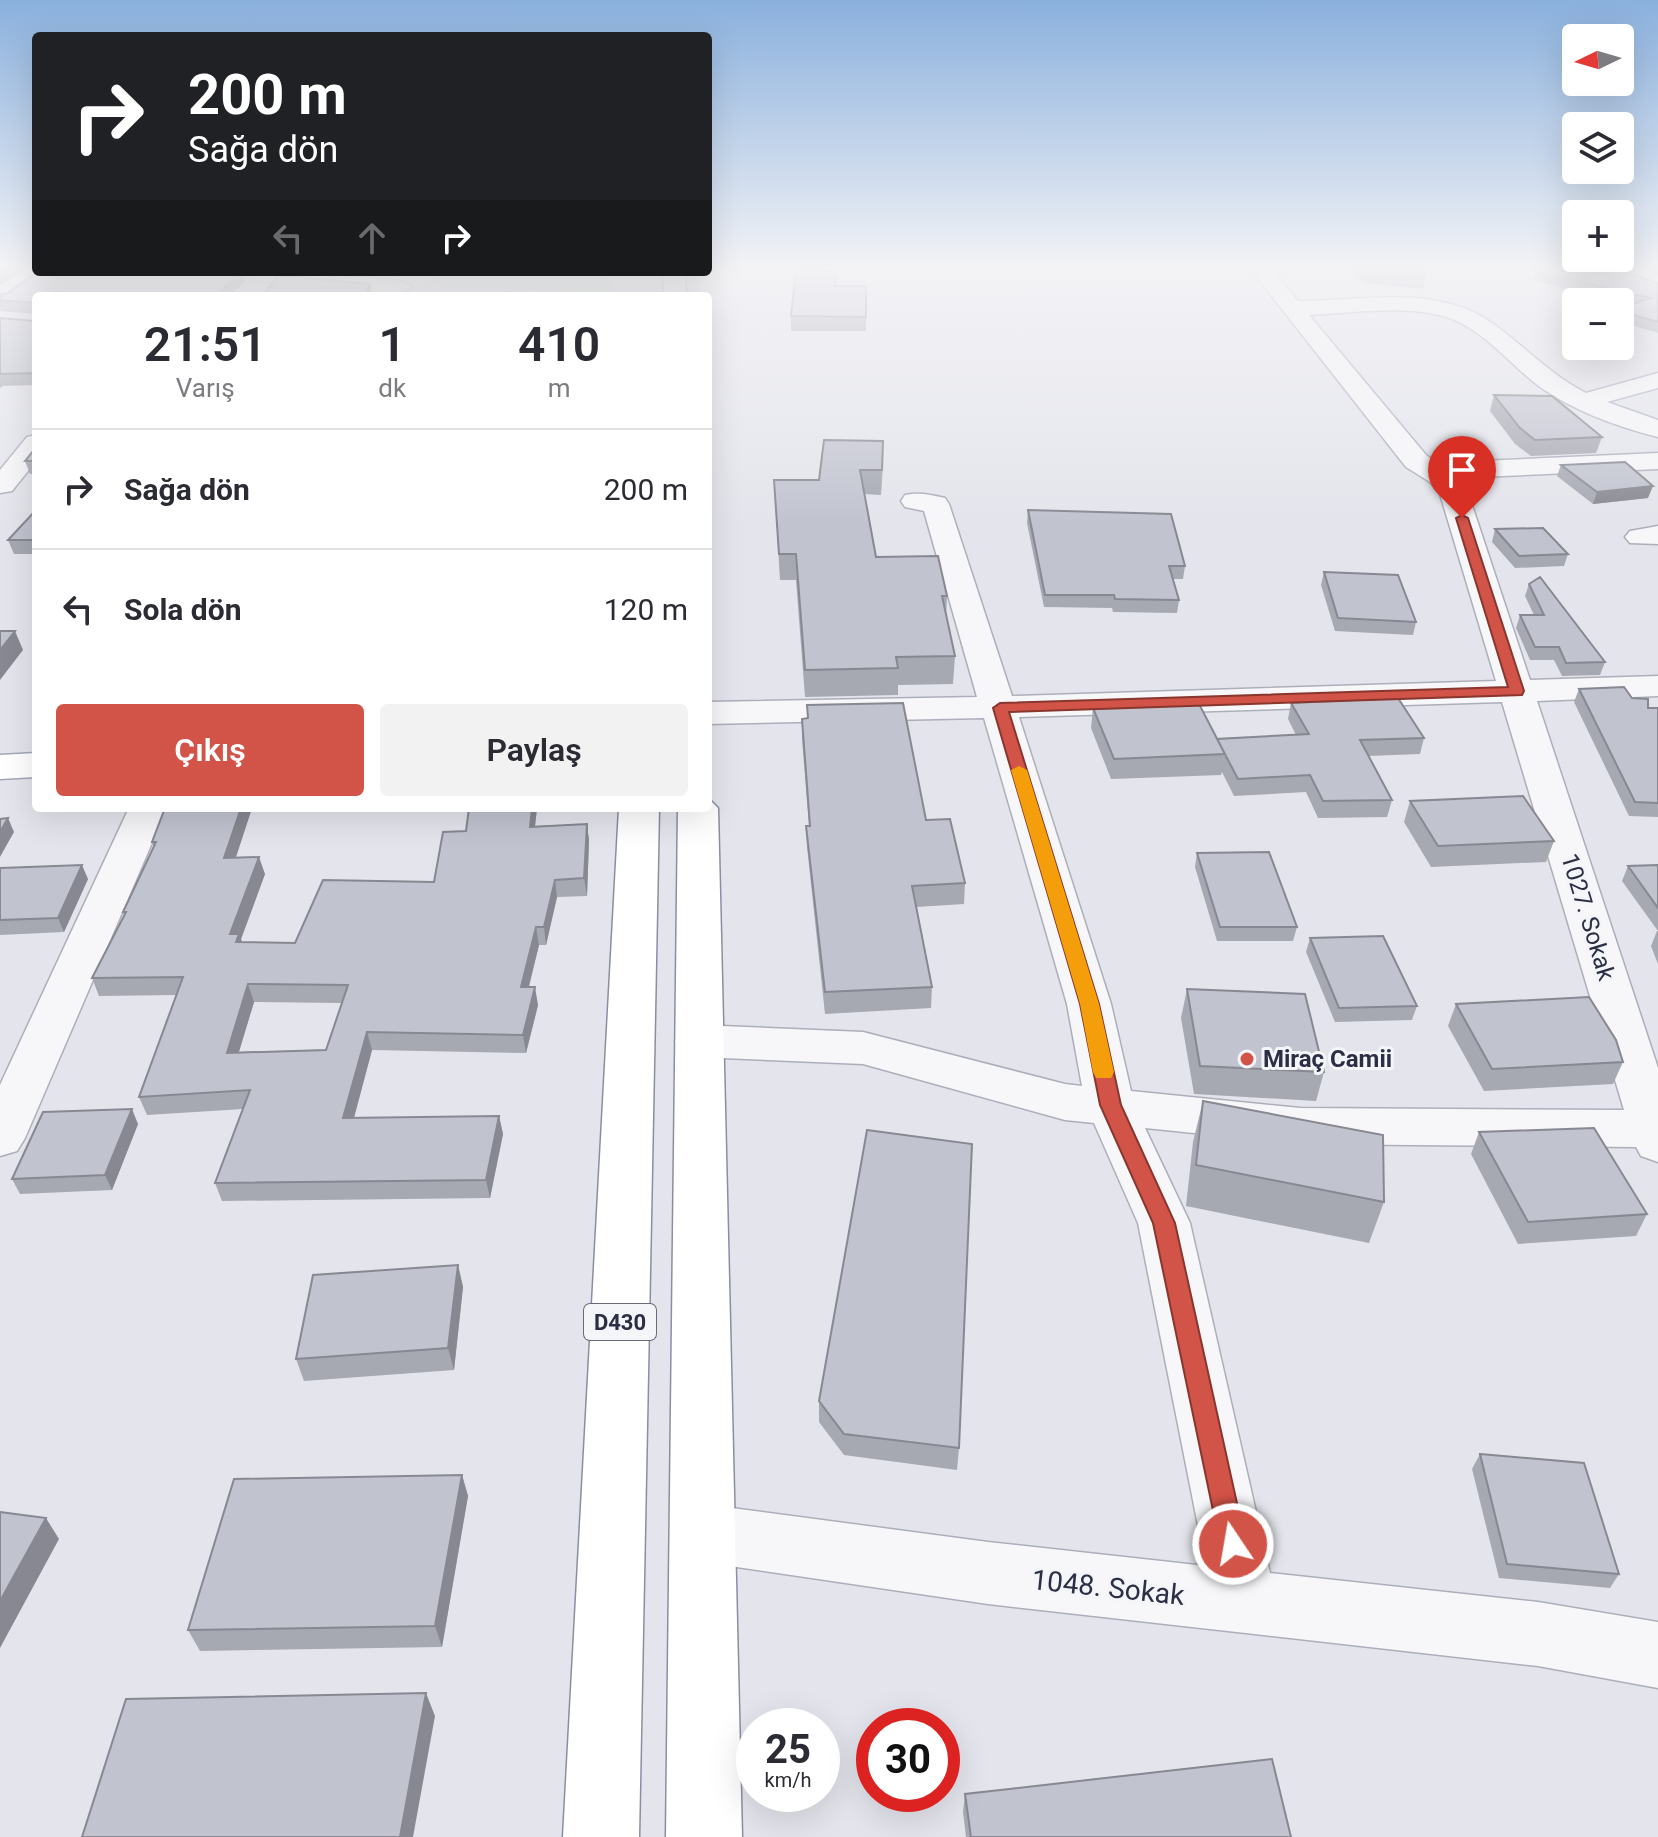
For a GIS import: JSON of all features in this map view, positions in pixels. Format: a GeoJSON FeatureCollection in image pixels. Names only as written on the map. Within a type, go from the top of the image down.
{"type":"FeatureCollection","features":[{"type":"Feature","properties":{"kind":"main road"},"geometry":{"type":"LineString","coordinates":[[0,746],[32,745]]}},
{"type":"Feature","properties":{"kind":"main road"},"geometry":{"type":"LineString","coordinates":[[0,767],[32,765]]}},
{"type":"Feature","properties":{"kind":"main road","name":"D430"},"geometry":{"type":"LineString","coordinates":[[601,1837],[639,812]]}},
{"type":"Feature","properties":{"kind":"main road"},"geometry":{"type":"LineString","coordinates":[[698,812],[704,1837]]}},
{"type":"Feature","properties":{"kind":"street","name":"1027. Sokak"},"geometry":{"type":"LineString","coordinates":[[1326,352],[1416,461],[1432,471],[1454,493],[1657,1133]]}},
{"type":"Feature","properties":{"kind":"street"},"geometry":{"type":"LineString","coordinates":[[1512,352],[1581,402],[1658,429]]}},
{"type":"Feature","properties":{"kind":"street"},"geometry":{"type":"LineString","coordinates":[[1581,402],[1658,380]]}},
{"type":"Feature","properties":{"kind":"street"},"geometry":{"type":"LineString","coordinates":[[1,485],[32,448]]}},
{"type":"Feature","properties":{"kind":"street"},"geometry":{"type":"LineString","coordinates":[[1432,471],[1658,461]]}},
{"type":"Feature","properties":{"kind":"street"},"geometry":{"type":"LineString","coordinates":[[1,485],[32,485]]}},
{"type":"Feature","properties":{"kind":"street"},"geometry":{"type":"LineString","coordinates":[[915,501],[935,504],[938,511],[1089,1004],[1110,1105],[1164,1223],[1245,1602]]}},
{"type":"Feature","properties":{"kind":"street"},"geometry":{"type":"LineString","coordinates":[[712,713],[1000,708],[1658,686]]}},
{"type":"Feature","properties":{"kind":"street"},"geometry":{"type":"LineString","coordinates":[[0,1138],[146,812]]}},
{"type":"Feature","properties":{"kind":"street"},"geometry":{"type":"LineString","coordinates":[[698,1041],[863,1048],[1065,1102],[1300,1126],[1657,1133]]}},
{"type":"Feature","properties":{"kind":"street","name":"1048. Sokak"},"geometry":{"type":"LineString","coordinates":[[702,1533],[988,1573],[1538,1634],[1658,1655]]}},
{"type":"Feature","properties":{"kind":"building"},"geometry":{"type":"Polygon","coordinates":[[[0,352],[32,352],[32,373],[0,374],[0,352]]]}},
{"type":"Feature","properties":{"kind":"building"},"geometry":{"type":"Polygon","coordinates":[[[1494,395],[1552,396],[1602,437],[1535,440],[1520,428],[1494,395]]]}},
{"type":"Feature","properties":{"kind":"building"},"geometry":{"type":"Polygon","coordinates":[[[824,440],[883,441],[882,470],[860,470],[876,557],[938,556],[947,596],[942,596],[955,656],[896,657],[898,668],[805,670],[796,554],[779,554],[774,480],[819,480],[824,440]]]}},
{"type":"Feature","properties":{"kind":"building"},"geometry":{"type":"Polygon","coordinates":[[[1625,462],[1653,486],[1597,492],[1561,465],[1625,462]]]}},
{"type":"Feature","properties":{"kind":"building"},"geometry":{"type":"Polygon","coordinates":[[[1028,510],[1171,514],[1185,566],[1169,566],[1179,600],[1115,599],[1114,595],[1045,595],[1028,510]]]}},
{"type":"Feature","properties":{"kind":"building"},"geometry":{"type":"Polygon","coordinates":[[[32,514],[32,540],[8,540],[32,514]]]}},
{"type":"Feature","properties":{"kind":"building"},"geometry":{"type":"Polygon","coordinates":[[[1543,528],[1568,554],[1519,556],[1495,529],[1543,528]]]}},
{"type":"Feature","properties":{"kind":"building"},"geometry":{"type":"Polygon","coordinates":[[[1324,572],[1398,575],[1416,622],[1338,618],[1324,572]]]}},
{"type":"Feature","properties":{"kind":"building"},"geometry":{"type":"Polygon","coordinates":[[[1540,577],[1605,662],[1566,663],[1559,647],[1535,647],[1520,615],[1544,615],[1529,584],[1540,577]]]}},
{"type":"Feature","properties":{"kind":"building"},"geometry":{"type":"Polygon","coordinates":[[[0,631],[15,631],[0,650],[0,631]]]}},
{"type":"Feature","properties":{"kind":"building"},"geometry":{"type":"Polygon","coordinates":[[[1624,687],[1632,698],[1648,699],[1648,708],[1658,708],[1658,803],[1635,802],[1579,689],[1624,687]]]}},
{"type":"Feature","properties":{"kind":"building"},"geometry":{"type":"Polygon","coordinates":[[[1398,698],[1424,738],[1360,740],[1392,800],[1323,801],[1310,775],[1238,779],[1217,739],[1309,734],[1291,703],[1398,698]]]}},
{"type":"Feature","properties":{"kind":"building"},"geometry":{"type":"Polygon","coordinates":[[[1198,702],[1225,754],[1114,759],[1093,708],[1198,702]]]}},
{"type":"Feature","properties":{"kind":"building"},"geometry":{"type":"Polygon","coordinates":[[[903,703],[926,820],[950,819],[965,883],[912,886],[932,987],[825,992],[806,826],[810,826],[802,719],[808,718],[807,705],[903,703]]]}},
{"type":"Feature","properties":{"kind":"building"},"geometry":{"type":"Polygon","coordinates":[[[1523,796],[1554,841],[1438,846],[1410,801],[1523,796]]]}},
{"type":"Feature","properties":{"kind":"building"},"geometry":{"type":"Polygon","coordinates":[[[163,812],[240,812],[224,858],[259,857],[230,934],[239,934],[236,942],[295,943],[323,880],[434,882],[443,832],[466,831],[468,812],[532,812],[530,827],[587,824],[584,878],[555,880],[544,927],[536,927],[521,987],[535,987],[523,1035],[367,1032],[343,1118],[499,1116],[486,1180],[215,1183],[250,1090],[139,1097],[183,977],[92,978],[126,912],[123,912],[156,842],[152,842],[163,812]],[[248,984],[227,1053],[326,1050],[348,985],[248,984]]]}},
{"type":"Feature","properties":{"kind":"building"},"geometry":{"type":"Polygon","coordinates":[[[8,818],[0,832],[0,819],[8,818]]]}},
{"type":"Feature","properties":{"kind":"building"},"geometry":{"type":"Polygon","coordinates":[[[1269,852],[1297,927],[1220,927],[1197,853],[1269,852]]]}},
{"type":"Feature","properties":{"kind":"building"},"geometry":{"type":"Polygon","coordinates":[[[82,865],[58,918],[0,920],[0,868],[82,865]]]}},
{"type":"Feature","properties":{"kind":"building"},"geometry":{"type":"Polygon","coordinates":[[[1658,865],[1658,908],[1628,866],[1658,865]]]}},
{"type":"Feature","properties":{"kind":"building"},"geometry":{"type":"Polygon","coordinates":[[[1383,936],[1417,1006],[1339,1008],[1310,938],[1383,936]]]}},
{"type":"Feature","properties":{"kind":"building"},"geometry":{"type":"Polygon","coordinates":[[[1187,989],[1305,994],[1324,1072],[1200,1066],[1187,989]]]}},
{"type":"Feature","properties":{"kind":"building"},"geometry":{"type":"Polygon","coordinates":[[[1589,997],[1616,1040],[1623,1062],[1492,1069],[1456,1004],[1589,997]]]}},
{"type":"Feature","properties":{"kind":"building"},"geometry":{"type":"Polygon","coordinates":[[[1203,1101],[1383,1135],[1384,1202],[1196,1165],[1203,1101]]]}},
{"type":"Feature","properties":{"kind":"building"},"geometry":{"type":"Polygon","coordinates":[[[132,1109],[105,1175],[12,1179],[43,1112],[132,1109]]]}},
{"type":"Feature","properties":{"kind":"building"},"geometry":{"type":"Polygon","coordinates":[[[1594,1128],[1647,1214],[1528,1222],[1479,1132],[1594,1128]]]}},
{"type":"Feature","properties":{"kind":"building"},"geometry":{"type":"Polygon","coordinates":[[[867,1130],[972,1144],[959,1448],[844,1434],[819,1401],[867,1130]]]}},
{"type":"Feature","properties":{"kind":"building"},"geometry":{"type":"Polygon","coordinates":[[[458,1265],[448,1348],[296,1359],[313,1275],[458,1265]]]}},
{"type":"Feature","properties":{"kind":"building"},"geometry":{"type":"Polygon","coordinates":[[[1480,1454],[1584,1463],[1619,1574],[1507,1564],[1480,1454]]]}},
{"type":"Feature","properties":{"kind":"building"},"geometry":{"type":"Polygon","coordinates":[[[462,1475],[435,1626],[188,1630],[234,1479],[462,1475]]]}},
{"type":"Feature","properties":{"kind":"building"},"geometry":{"type":"Polygon","coordinates":[[[0,1512],[46,1518],[0,1601],[0,1512]]]}},
{"type":"Feature","properties":{"kind":"building"},"geometry":{"type":"Polygon","coordinates":[[[426,1693],[400,1837],[82,1837],[126,1699],[426,1693]]]}},
{"type":"Feature","properties":{"kind":"building"},"geometry":{"type":"Polygon","coordinates":[[[1272,1759],[1291,1837],[971,1837],[965,1794],[1272,1759]]]}},
{"type":"Feature","properties":{"kind":"slow traffic"},"geometry":{"type":"LineString","coordinates":[[1019,770],[1089,1004],[1103,1072]]}},
{"type":"Feature","properties":{"kind":"place","name":"Miraç Camii"},"geometry":{"type":"Point","coordinates":[1247,1059]}},
{"type":"Feature","properties":{"kind":"route"},"geometry":{"type":"LineString","coordinates":[[1233,1544],[1164,1223],[1110,1105],[1089,1004],[1000,708],[1517,691],[1462,518]]}}]}
